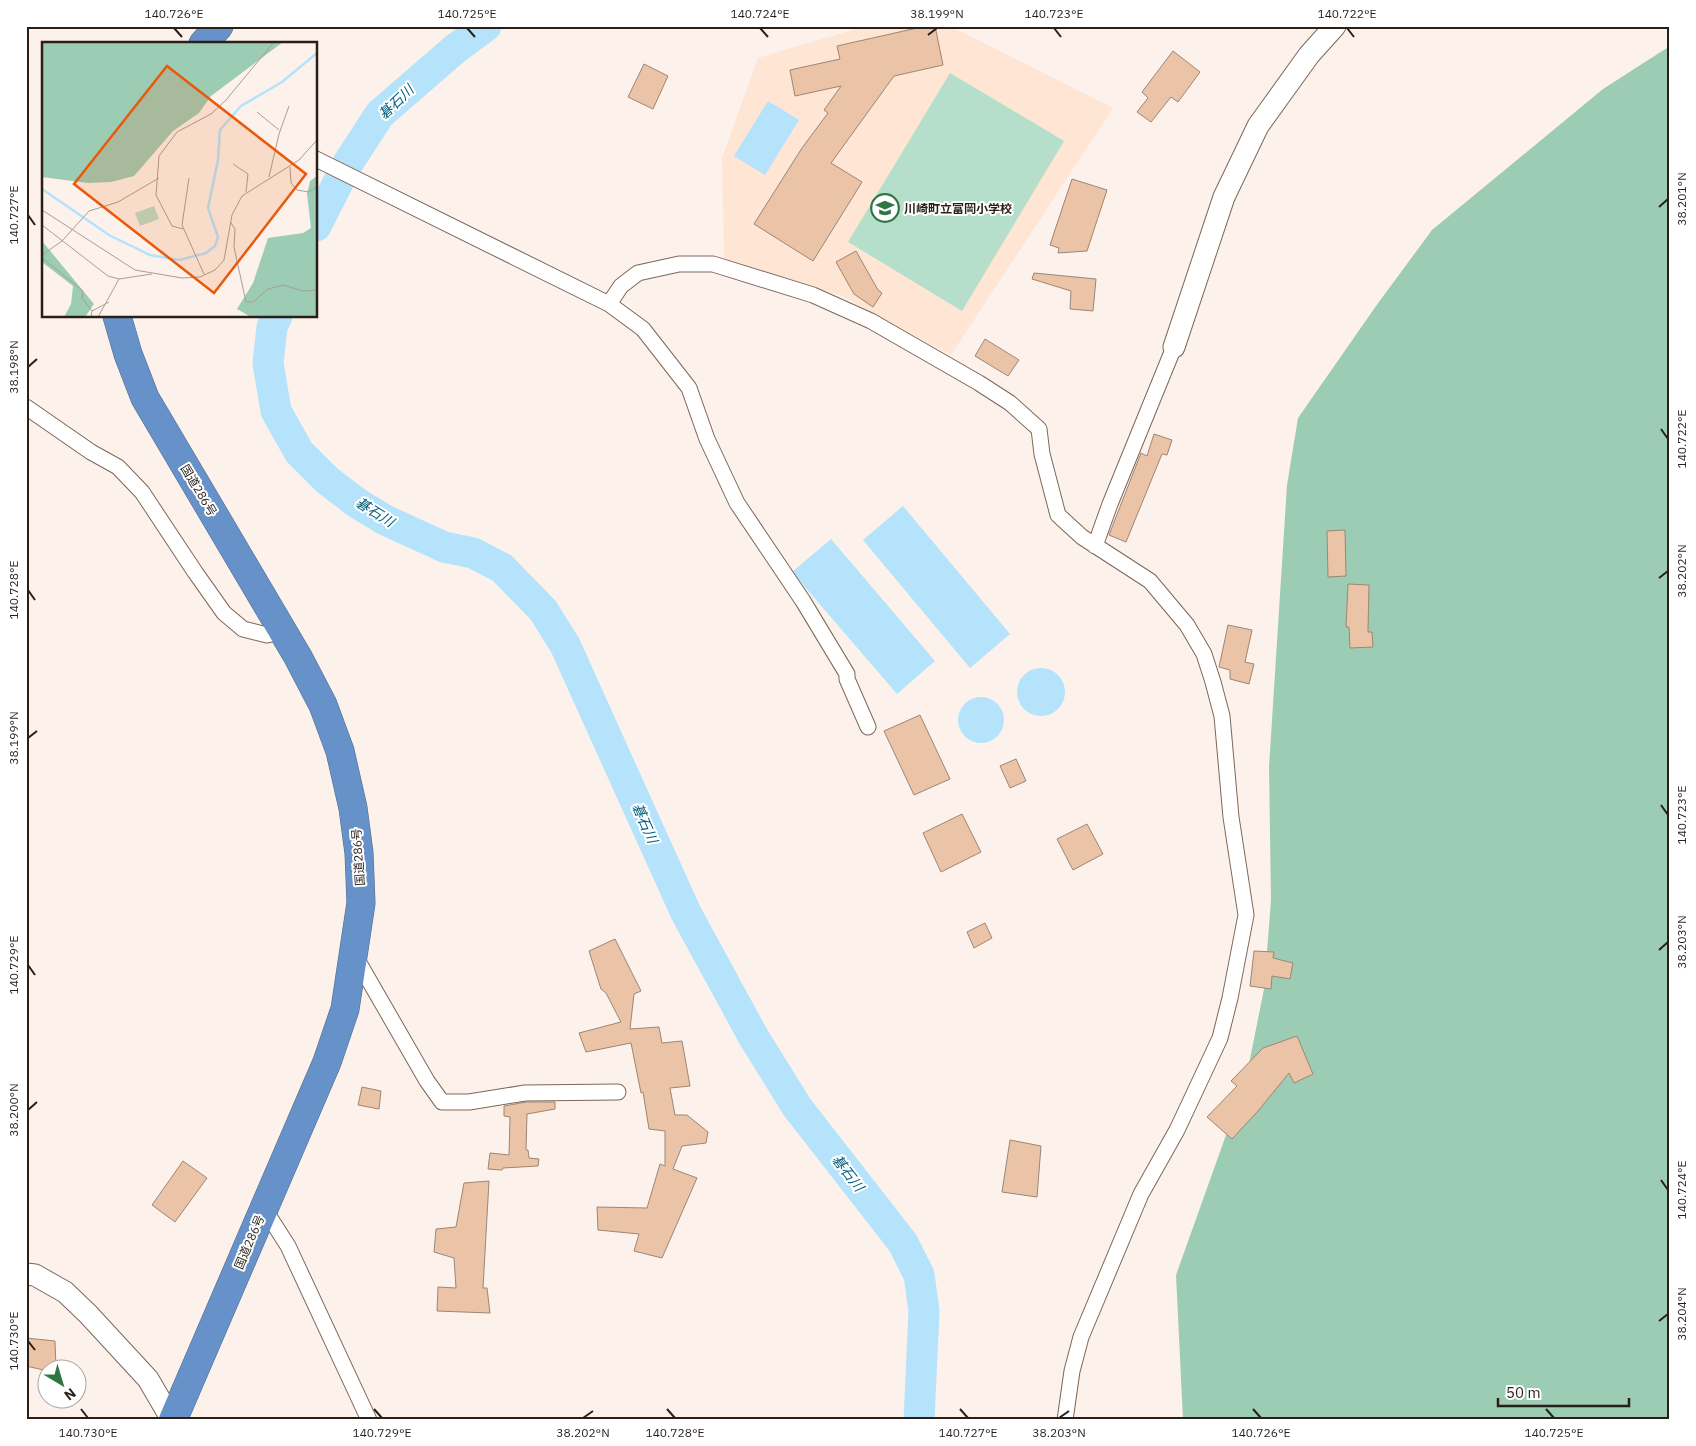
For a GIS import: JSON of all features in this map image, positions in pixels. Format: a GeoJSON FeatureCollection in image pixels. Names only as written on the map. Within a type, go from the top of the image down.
{"type":"FeatureCollection","features":[{"type":"Feature","properties":{"kind":"highway"},"geometry":{"type":"LineString","coordinates":[[206,42],[219,26]]}},
{"type":"Feature","properties":{"kind":"highway","name":"国道286号"},"geometry":{"type":"LineString","coordinates":[[118,318],[128,354],[145,398],[283,631],[323,705],[340,751],[353,808],[359,853],[361,903],[345,1009],[327,1062],[172,1420]]}},
{"type":"Feature","properties":{"kind":"street"},"geometry":{"type":"LineString","coordinates":[[1095,546],[1110,504],[1174,347],[1224,197],[1258,126],[1308,55],[1334,26]]}},
{"type":"Feature","properties":{"kind":"street"},"geometry":{"type":"LineString","coordinates":[[318,159],[609,304],[643,330],[689,388],[707,439],[737,503],[848,674],[847,679],[868,727]]}},
{"type":"Feature","properties":{"kind":"street"},"geometry":{"type":"LineString","coordinates":[[609,304],[621,286],[638,273],[679,264],[713,264],[813,295],[871,321],[980,383],[1010,403],[1038,429],[1042,454],[1058,515],[1082,537],[1150,581],[1187,625],[1204,654],[1222,716],[1231,818],[1246,915],[1230,998],[1220,1038],[1177,1130],[1141,1194],[1081,1337],[1072,1371],[1065,1420]]}},
{"type":"Feature","properties":{"kind":"street"},"geometry":{"type":"LineString","coordinates":[[26,407],[91,452],[118,467],[142,492],[224,613],[243,629],[267,635],[283,631]]}},
{"type":"Feature","properties":{"kind":"street"},"geometry":{"type":"LineString","coordinates":[[354,955],[427,1081],[442,1102],[469,1102],[525,1093],[618,1092]]}},
{"type":"Feature","properties":{"kind":"street"},"geometry":{"type":"LineString","coordinates":[[263,1207],[288,1246],[370,1420]]}},
{"type":"Feature","properties":{"kind":"street"},"geometry":{"type":"LineString","coordinates":[[26,1274],[35,1275],[65,1292],[88,1314],[148,1379],[172,1420]]}},
{"type":"Feature","properties":{"kind":"shaded area","name":"川崎町立富岡小学校"},"geometry":{"type":"Polygon","coordinates":[[[866,26],[950,26],[1113,108],[951,355],[840,295],[724,259],[722,158],[758,58],[866,26]]]}},
{"type":"Feature","properties":{"kind":"green space"},"geometry":{"type":"Polygon","coordinates":[[[1670,46],[1670,1420],[1183,1420],[1176,1275],[1246,1079],[1264,989],[1271,900],[1269,767],[1287,485],[1298,418],[1432,230],[1603,89],[1670,46]]]}},
{"type":"Feature","properties":{"kind":"green space"},"geometry":{"type":"Polygon","coordinates":[[[950,73],[1064,141],[962,311],[848,242],[950,73]]]}},
{"type":"Feature","properties":{"kind":"water"},"geometry":{"type":"Polygon","coordinates":[[[768,101],[799,120],[765,175],[734,156],[768,101]]]}},
{"type":"Feature","properties":{"kind":"water"},"geometry":{"type":"Polygon","coordinates":[[[903,506],[1010,634],[970,668],[863,540],[903,506]]]}},
{"type":"Feature","properties":{"kind":"water"},"geometry":{"type":"Polygon","coordinates":[[[831,539],[935,661],[897,694],[792,572],[831,539]]]}},
{"type":"Feature","properties":{"kind":"water"},"geometry":{"type":"Polygon","coordinates":[[[1036,668],[1046,668],[1058,675],[1065,687],[1065,697],[1058,709],[1046,716],[1036,716],[1028,712],[1021,705],[1017,697],[1017,687],[1021,679],[1028,672],[1036,668]]]}},
{"type":"Feature","properties":{"kind":"water"},"geometry":{"type":"Polygon","coordinates":[[[986,697],[998,703],[1003,711],[1003,729],[998,737],[990,742],[976,743],[964,737],[959,729],[958,715],[964,703],[972,698],[986,697]]]}},
{"type":"Feature","properties":{"kind":"building"},"geometry":{"type":"Polygon","coordinates":[[[926,26],[935,26],[943,65],[894,76],[831,163],[862,182],[813,261],[754,224],[802,148],[828,113],[824,110],[841,86],[795,96],[790,70],[840,59],[837,46],[926,26]]]}},
{"type":"Feature","properties":{"kind":"building"},"geometry":{"type":"Polygon","coordinates":[[[1173,51],[1200,72],[1178,102],[1171,97],[1151,122],[1137,112],[1148,98],[1142,92],[1173,51]]]}},
{"type":"Feature","properties":{"kind":"building"},"geometry":{"type":"Polygon","coordinates":[[[644,64],[668,76],[653,109],[628,97],[644,64]]]}},
{"type":"Feature","properties":{"kind":"building"},"geometry":{"type":"Polygon","coordinates":[[[1072,179],[1107,190],[1087,251],[1058,253],[1059,248],[1050,245],[1072,179]]]}},
{"type":"Feature","properties":{"kind":"building"},"geometry":{"type":"Polygon","coordinates":[[[856,251],[878,290],[882,293],[873,307],[854,294],[836,262],[856,251]]]}},
{"type":"Feature","properties":{"kind":"building"},"geometry":{"type":"Polygon","coordinates":[[[1034,273],[1096,279],[1093,311],[1070,309],[1071,291],[1032,279],[1034,273]]]}},
{"type":"Feature","properties":{"kind":"building"},"geometry":{"type":"Polygon","coordinates":[[[985,339],[1019,360],[1008,376],[975,356],[985,339]]]}},
{"type":"Feature","properties":{"kind":"building"},"geometry":{"type":"Polygon","coordinates":[[[1154,434],[1172,440],[1167,455],[1162,454],[1126,542],[1109,535],[1141,453],[1147,456],[1154,434]]]}},
{"type":"Feature","properties":{"kind":"building"},"geometry":{"type":"Polygon","coordinates":[[[1345,530],[1346,576],[1328,577],[1327,531],[1345,530]]]}},
{"type":"Feature","properties":{"kind":"building"},"geometry":{"type":"Polygon","coordinates":[[[1348,584],[1369,585],[1368,632],[1372,632],[1373,647],[1350,648],[1349,627],[1346,627],[1348,584]]]}},
{"type":"Feature","properties":{"kind":"building"},"geometry":{"type":"Polygon","coordinates":[[[1228,625],[1252,630],[1245,662],[1254,664],[1249,684],[1230,679],[1230,670],[1219,667],[1228,625]]]}},
{"type":"Feature","properties":{"kind":"building"},"geometry":{"type":"Polygon","coordinates":[[[920,715],[950,779],[914,795],[884,731],[920,715]]]}},
{"type":"Feature","properties":{"kind":"building"},"geometry":{"type":"Polygon","coordinates":[[[1016,759],[1026,781],[1010,788],[1000,766],[1016,759]]]}},
{"type":"Feature","properties":{"kind":"building"},"geometry":{"type":"Polygon","coordinates":[[[962,814],[981,852],[941,872],[923,833],[962,814]]]}},
{"type":"Feature","properties":{"kind":"building"},"geometry":{"type":"Polygon","coordinates":[[[1087,824],[1103,854],[1073,870],[1057,839],[1087,824]]]}},
{"type":"Feature","properties":{"kind":"building"},"geometry":{"type":"Polygon","coordinates":[[[985,923],[992,938],[974,948],[967,932],[985,923]]]}},
{"type":"Feature","properties":{"kind":"building"},"geometry":{"type":"Polygon","coordinates":[[[615,939],[641,991],[634,994],[630,1029],[659,1027],[662,1043],[682,1041],[690,1086],[670,1088],[675,1115],[687,1115],[708,1132],[706,1143],[682,1146],[673,1169],[697,1178],[662,1258],[634,1251],[639,1234],[598,1230],[597,1207],[647,1208],[660,1164],[665,1166],[665,1131],[649,1129],[643,1092],[641,1093],[631,1043],[586,1052],[579,1033],[621,1022],[606,993],[601,989],[589,951],[615,939]]]}},
{"type":"Feature","properties":{"kind":"building"},"geometry":{"type":"Polygon","coordinates":[[[1254,951],[1274,952],[1273,958],[1293,963],[1290,979],[1272,976],[1271,989],[1250,986],[1254,951]]]}},
{"type":"Feature","properties":{"kind":"building"},"geometry":{"type":"Polygon","coordinates":[[[1297,1036],[1313,1074],[1294,1083],[1289,1073],[1232,1139],[1207,1117],[1237,1086],[1231,1081],[1263,1048],[1297,1036]]]}},
{"type":"Feature","properties":{"kind":"building"},"geometry":{"type":"Polygon","coordinates":[[[362,1087],[381,1091],[379,1109],[358,1105],[362,1087]]]}},
{"type":"Feature","properties":{"kind":"building"},"geometry":{"type":"Polygon","coordinates":[[[526,1102],[555,1102],[555,1109],[527,1114],[526,1150],[528,1150],[529,1158],[539,1159],[538,1166],[503,1168],[502,1170],[488,1169],[490,1153],[509,1155],[510,1117],[504,1116],[504,1106],[526,1102]]]}},
{"type":"Feature","properties":{"kind":"building"},"geometry":{"type":"Polygon","coordinates":[[[1010,1140],[1041,1146],[1037,1197],[1002,1192],[1010,1140]]]}},
{"type":"Feature","properties":{"kind":"building"},"geometry":{"type":"Polygon","coordinates":[[[183,1161],[207,1178],[175,1222],[152,1205],[183,1161]]]}},
{"type":"Feature","properties":{"kind":"building"},"geometry":{"type":"Polygon","coordinates":[[[489,1181],[483,1288],[487,1288],[490,1313],[437,1311],[438,1287],[456,1288],[454,1258],[434,1252],[436,1229],[456,1227],[464,1183],[489,1181]]]}},
{"type":"Feature","properties":{"kind":"building"},"geometry":{"type":"Polygon","coordinates":[[[26,1338],[55,1341],[56,1358],[38,1358],[38,1369],[26,1366],[26,1338]]]}},
{"type":"Feature","properties":{"kind":"waterway","name":"碁石川"},"geometry":{"type":"LineString","coordinates":[[318,222],[348,163],[380,114],[455,49],[486,26]]}},
{"type":"Feature","properties":{"kind":"waterway","name":"碁石川"},"geometry":{"type":"LineString","coordinates":[[276,318],[272,327],[268,363],[276,411],[299,452],[327,480],[357,503],[385,520],[444,547],[473,553],[502,568],[543,610],[565,645],[686,913],[753,1036],[797,1107],[903,1243],[919,1275],[924,1311],[919,1420]]}},
{"type":"Feature","properties":{"kind":"place","name":"川崎町立富岡小学校"},"geometry":{"type":"Point","coordinates":[885,208]}}]}
